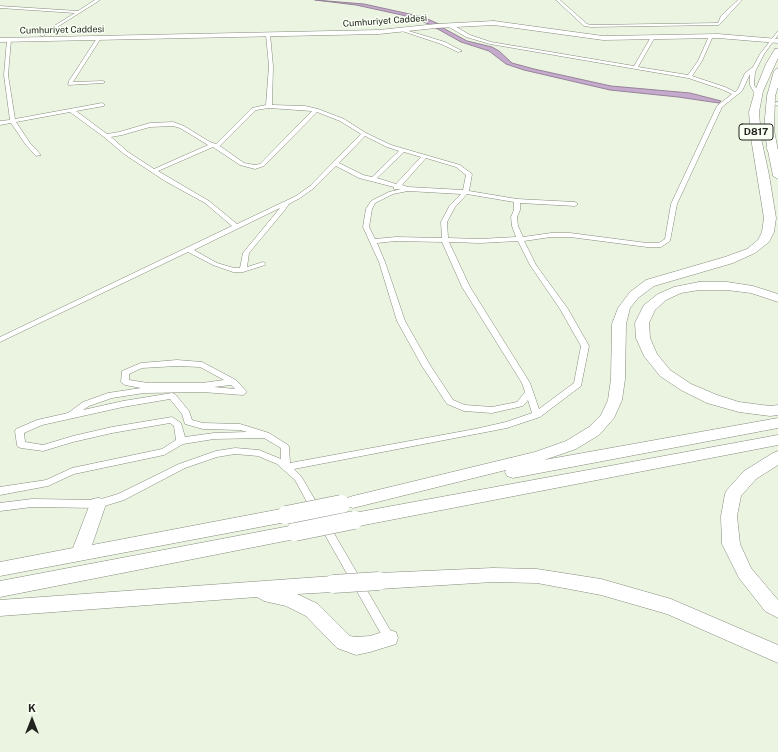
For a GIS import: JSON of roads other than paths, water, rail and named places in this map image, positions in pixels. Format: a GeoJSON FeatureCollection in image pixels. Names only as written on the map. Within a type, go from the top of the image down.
{"type":"FeatureCollection","features":[{"type":"Feature","properties":{"kind":"highway","name":"D817"},"geometry":{"type":"LineString","coordinates":[[778,51],[770,64],[758,95],[755,119],[756,138],[762,167],[778,215]]}},
{"type":"Feature","properties":{"kind":"highway","name":"D817"},"geometry":{"type":"LineString","coordinates":[[778,71],[770,96],[769,116],[772,147],[778,176]]}},
{"type":"Feature","properties":{"kind":"highway"},"geometry":{"type":"LineString","coordinates":[[769,116],[773,113],[778,104]]}},
{"type":"Feature","properties":{"kind":"highway"},"geometry":{"type":"LineString","coordinates":[[772,147],[778,161]]}},
{"type":"Feature","properties":{"kind":"highway"},"geometry":{"type":"LineString","coordinates":[[347,503],[537,457],[571,445],[594,431],[607,418],[615,400],[618,379],[619,324],[624,308],[634,295],[650,283],[730,260],[751,251],[763,242],[768,232],[770,218],[762,167]]}},
{"type":"Feature","properties":{"kind":"highway"},"geometry":{"type":"LineString","coordinates":[[778,298],[753,290],[727,286],[699,286],[678,290],[662,298],[649,308],[642,323],[643,338],[651,356],[666,373],[686,387],[712,400],[739,407],[770,411],[778,410]]}},
{"type":"Feature","properties":{"kind":"highway"},"geometry":{"type":"LineString","coordinates":[[0,568],[778,423]]}},
{"type":"Feature","properties":{"kind":"highway"},"geometry":{"type":"LineString","coordinates":[[0,589],[778,440]]}},
{"type":"Feature","properties":{"kind":"highway"},"geometry":{"type":"LineString","coordinates":[[778,457],[750,475],[733,494],[729,516],[730,544],[745,573],[771,605],[778,610]]}},
{"type":"Feature","properties":{"kind":"highway"},"geometry":{"type":"LineString","coordinates":[[80,554],[98,504]]}},
{"type":"Feature","properties":{"kind":"highway"},"geometry":{"type":"LineString","coordinates":[[0,608],[380,581],[493,575],[537,576],[601,587],[671,607],[778,654]]}},
{"type":"Feature","properties":{"kind":"highway"},"geometry":{"type":"LineString","coordinates":[[250,590],[289,599],[312,610],[344,642],[356,646],[370,644],[389,638]]}},
{"type":"Feature","properties":{"kind":"street"},"geometry":{"type":"LineString","coordinates":[[43,35],[98,0]]}},
{"type":"Feature","properties":{"kind":"street"},"geometry":{"type":"LineString","coordinates":[[558,0],[586,25],[591,26],[719,24],[723,17],[740,0]]}},
{"type":"Feature","properties":{"kind":"street"},"geometry":{"type":"LineString","coordinates":[[0,7],[79,12]]}},
{"type":"Feature","properties":{"kind":"street","name":"Cumhuriyet Caddesi"},"geometry":{"type":"LineString","coordinates":[[0,40],[268,35],[404,30],[426,27],[499,24],[603,38],[711,36],[778,41]]}},
{"type":"Feature","properties":{"kind":"street"},"geometry":{"type":"LineString","coordinates":[[451,26],[468,36],[490,43],[690,77],[736,94]]}},
{"type":"Feature","properties":{"kind":"street"},"geometry":{"type":"LineString","coordinates":[[0,36],[426,27]]}},
{"type":"Feature","properties":{"kind":"street"},"geometry":{"type":"LineString","coordinates":[[404,30],[443,42],[460,51]]}},
{"type":"Feature","properties":{"kind":"street"},"geometry":{"type":"LineString","coordinates":[[758,95],[752,85],[752,77],[755,68],[778,32]]}},
{"type":"Feature","properties":{"kind":"street"},"geometry":{"type":"LineString","coordinates":[[268,35],[271,66],[269,106]]}},
{"type":"Feature","properties":{"kind":"street"},"geometry":{"type":"LineString","coordinates":[[690,77],[700,61],[711,36]]}},
{"type":"Feature","properties":{"kind":"street"},"geometry":{"type":"LineString","coordinates":[[636,67],[653,37]]}},
{"type":"Feature","properties":{"kind":"street"},"geometry":{"type":"LineString","coordinates":[[99,38],[70,84],[103,82]]}},
{"type":"Feature","properties":{"kind":"street"},"geometry":{"type":"LineString","coordinates":[[9,40],[6,75],[13,121],[28,144],[38,155]]}},
{"type":"Feature","properties":{"kind":"street"},"geometry":{"type":"LineString","coordinates":[[374,241],[396,239],[445,241],[521,239],[551,235],[570,235],[648,245],[661,245],[668,240],[674,204],[720,106],[740,90],[749,71],[755,68]]}},
{"type":"Feature","properties":{"kind":"street"},"geometry":{"type":"LineString","coordinates":[[0,123],[102,105]]}},
{"type":"Feature","properties":{"kind":"street"},"geometry":{"type":"LineString","coordinates":[[154,171],[215,146],[254,109],[269,106],[316,110],[342,120],[364,134],[389,146],[458,166],[469,174],[466,192],[452,206],[444,222],[445,241],[466,287],[526,383],[537,415]]}},
{"type":"Feature","properties":{"kind":"street"},"geometry":{"type":"LineString","coordinates":[[106,136],[120,134],[150,125],[173,124],[182,127],[215,146],[242,164],[255,167],[262,165],[269,156],[316,110]]}},
{"type":"Feature","properties":{"kind":"street"},"geometry":{"type":"LineString","coordinates":[[72,111],[126,153],[167,180],[202,198],[236,226]]}},
{"type":"Feature","properties":{"kind":"street"},"geometry":{"type":"LineString","coordinates":[[0,340],[286,203],[312,187],[364,134]]}},
{"type":"Feature","properties":{"kind":"street"},"geometry":{"type":"LineString","coordinates":[[373,179],[403,150]]}},
{"type":"Feature","properties":{"kind":"street"},"geometry":{"type":"LineString","coordinates":[[391,193],[425,156]]}},
{"type":"Feature","properties":{"kind":"street"},"geometry":{"type":"LineString","coordinates":[[335,163],[360,177],[399,185],[408,189]]}},
{"type":"Feature","properties":{"kind":"street"},"geometry":{"type":"LineString","coordinates":[[529,393],[520,404],[492,410],[464,408],[450,402],[426,366],[401,321],[382,262],[374,241],[366,227],[369,209],[373,202],[391,193],[408,189],[466,192],[517,201],[575,204]]}},
{"type":"Feature","properties":{"kind":"street"},"geometry":{"type":"LineString","coordinates":[[286,467],[507,425],[537,415],[578,384],[585,346],[564,309],[524,250],[515,226],[514,217],[517,210],[517,201]]}},
{"type":"Feature","properties":{"kind":"street"},"geometry":{"type":"LineString","coordinates":[[243,270],[246,253],[282,210],[286,203]]}},
{"type":"Feature","properties":{"kind":"street"},"geometry":{"type":"LineString","coordinates":[[189,250],[215,264],[233,270],[243,270],[263,264]]}},
{"type":"Feature","properties":{"kind":"street"},"geometry":{"type":"LineString","coordinates":[[69,416],[86,404],[111,395],[144,390],[202,389],[243,392],[233,382],[202,365],[177,363],[141,366],[125,373],[125,382],[148,386],[202,386],[233,382]]}},
{"type":"Feature","properties":{"kind":"street"},"geometry":{"type":"LineString","coordinates":[[181,441],[178,425],[172,420],[112,430],[43,448],[21,445],[19,431],[40,422],[122,404],[172,396],[186,413],[188,422],[203,426],[240,427],[266,434],[285,447],[286,467]]}},
{"type":"Feature","properties":{"kind":"street"},"geometry":{"type":"LineString","coordinates":[[0,491],[48,483],[72,471],[164,452],[181,441],[214,436],[266,434]]}},
{"type":"Feature","properties":{"kind":"street"},"geometry":{"type":"LineString","coordinates":[[0,507],[32,502],[98,504],[121,497],[182,466],[216,454],[235,451],[259,453],[280,462],[298,478],[389,638]]}}]}
